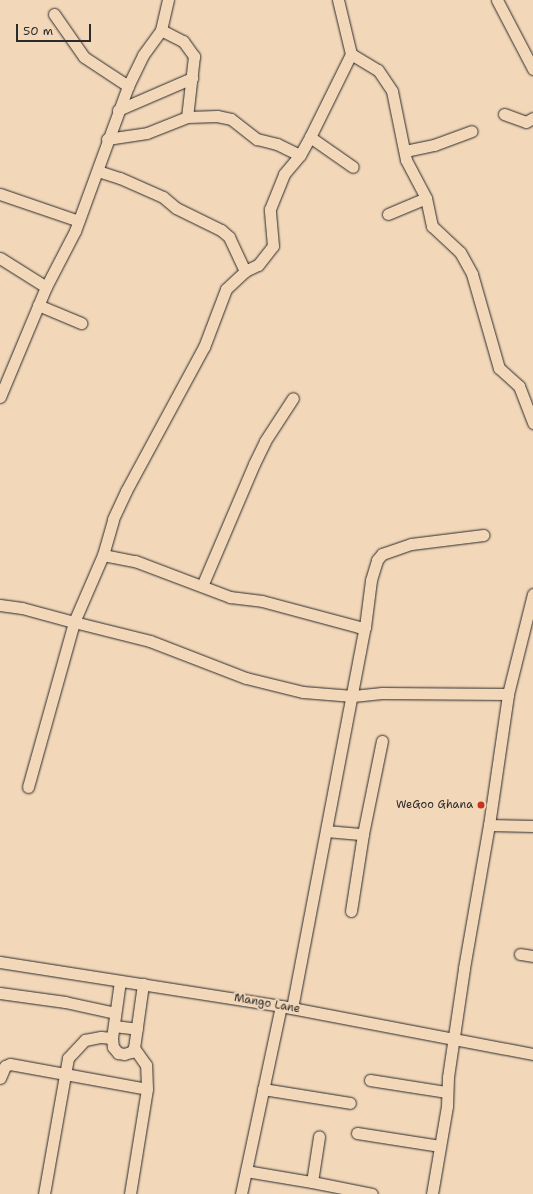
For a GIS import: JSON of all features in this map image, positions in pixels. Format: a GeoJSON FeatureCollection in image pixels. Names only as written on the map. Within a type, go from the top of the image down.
{"type":"FeatureCollection","features":[{"type":"Feature","properties":{"kind":"street"},"geometry":{"type":"LineString","coordinates":[[0,397],[46,287],[79,220],[98,171],[107,139],[128,86],[143,55],[161,30],[168,0]]}},
{"type":"Feature","properties":{"kind":"street"},"geometry":{"type":"LineString","coordinates":[[28,787],[74,622],[103,555],[113,519],[126,491],[204,347],[226,289],[245,271],[258,265],[273,246],[270,209],[284,174],[300,155],[351,54],[338,0]]}},
{"type":"Feature","properties":{"kind":"street"},"geometry":{"type":"LineString","coordinates":[[497,0],[533,69]]}},
{"type":"Feature","properties":{"kind":"street"},"geometry":{"type":"LineString","coordinates":[[54,14],[84,57],[128,86]]}},
{"type":"Feature","properties":{"kind":"street"},"geometry":{"type":"LineString","coordinates":[[161,30],[183,41],[189,48],[194,63],[187,117]]}},
{"type":"Feature","properties":{"kind":"street"},"geometry":{"type":"LineString","coordinates":[[351,54],[378,70],[389,86],[411,174],[426,198],[432,226],[460,252],[472,274],[500,368],[519,386],[533,424]]}},
{"type":"Feature","properties":{"kind":"street"},"geometry":{"type":"LineString","coordinates":[[118,110],[192,78]]}},
{"type":"Feature","properties":{"kind":"street"},"geometry":{"type":"LineString","coordinates":[[504,114],[526,122],[533,118]]}},
{"type":"Feature","properties":{"kind":"street"},"geometry":{"type":"LineString","coordinates":[[107,139],[147,132],[187,117],[210,115],[231,119],[258,139],[277,144],[300,155]]}},
{"type":"Feature","properties":{"kind":"street"},"geometry":{"type":"LineString","coordinates":[[405,151],[434,145],[472,130]]}},
{"type":"Feature","properties":{"kind":"street"},"geometry":{"type":"LineString","coordinates":[[310,137],[353,168]]}},
{"type":"Feature","properties":{"kind":"street"},"geometry":{"type":"LineString","coordinates":[[98,171],[120,178],[163,197],[176,208],[221,230],[229,237],[245,271]]}},
{"type":"Feature","properties":{"kind":"street"},"geometry":{"type":"LineString","coordinates":[[0,194],[79,220]]}},
{"type":"Feature","properties":{"kind":"street"},"geometry":{"type":"LineString","coordinates":[[388,214],[426,198]]}},
{"type":"Feature","properties":{"kind":"street"},"geometry":{"type":"LineString","coordinates":[[0,258],[46,287]]}},
{"type":"Feature","properties":{"kind":"street"},"geometry":{"type":"LineString","coordinates":[[38,305],[81,323]]}},
{"type":"Feature","properties":{"kind":"street"},"geometry":{"type":"LineString","coordinates":[[202,586],[262,446],[293,398]]}},
{"type":"Feature","properties":{"kind":"street"},"geometry":{"type":"LineString","coordinates":[[242,1194],[264,1089],[286,1007],[326,831],[353,696],[371,580],[377,560],[382,554],[411,544],[484,535]]}},
{"type":"Feature","properties":{"kind":"street"},"geometry":{"type":"LineString","coordinates":[[103,555],[135,561],[230,597],[262,601],[326,620],[365,626]]}},
{"type":"Feature","properties":{"kind":"street"},"geometry":{"type":"LineString","coordinates":[[432,1194],[447,1106],[447,1092],[464,968],[489,825],[508,694],[533,594]]}},
{"type":"Feature","properties":{"kind":"street"},"geometry":{"type":"LineString","coordinates":[[0,605],[22,608],[150,640],[224,670],[284,688],[353,696],[382,692],[508,694]]}},
{"type":"Feature","properties":{"kind":"street"},"geometry":{"type":"LineString","coordinates":[[351,911],[363,834],[382,741]]}},
{"type":"Feature","properties":{"kind":"street"},"geometry":{"type":"LineString","coordinates":[[489,825],[533,826]]}},
{"type":"Feature","properties":{"kind":"street"},"geometry":{"type":"LineString","coordinates":[[326,831],[363,834]]}},
{"type":"Feature","properties":{"kind":"street"},"geometry":{"type":"LineString","coordinates":[[520,954],[533,956]]}},
{"type":"Feature","properties":{"kind":"street","name":"Mango Lane"},"geometry":{"type":"LineString","coordinates":[[0,962],[286,1007],[533,1054]]}},
{"type":"Feature","properties":{"kind":"street"},"geometry":{"type":"LineString","coordinates":[[120,980],[112,1038],[113,1047],[118,1053],[131,1052],[134,1048],[143,984]]}},
{"type":"Feature","properties":{"kind":"street"},"geometry":{"type":"LineString","coordinates":[[0,992],[65,1002],[115,1013]]}},
{"type":"Feature","properties":{"kind":"street"},"geometry":{"type":"LineString","coordinates":[[114,1026],[137,1029]]}},
{"type":"Feature","properties":{"kind":"street"},"geometry":{"type":"LineString","coordinates":[[44,1194],[63,1075],[68,1058],[85,1040],[101,1037],[112,1038]]}},
{"type":"Feature","properties":{"kind":"street"},"geometry":{"type":"LineString","coordinates":[[130,1194],[147,1089],[146,1065],[134,1048]]}},
{"type":"Feature","properties":{"kind":"street"},"geometry":{"type":"LineString","coordinates":[[0,1078],[5,1066],[10,1064],[63,1075],[147,1089]]}},
{"type":"Feature","properties":{"kind":"street"},"geometry":{"type":"LineString","coordinates":[[370,1080],[447,1092]]}},
{"type":"Feature","properties":{"kind":"street"},"geometry":{"type":"LineString","coordinates":[[264,1089],[350,1103]]}},
{"type":"Feature","properties":{"kind":"street"},"geometry":{"type":"LineString","coordinates":[[357,1133],[440,1146]]}},
{"type":"Feature","properties":{"kind":"street"},"geometry":{"type":"LineString","coordinates":[[312,1182],[319,1137]]}},
{"type":"Feature","properties":{"kind":"street"},"geometry":{"type":"LineString","coordinates":[[246,1171],[312,1182],[367,1194]]}},
{"type":"Feature","properties":{"kind":"place","name":"WeGoo Ghana"},"geometry":{"type":"Point","coordinates":[481,805]}}]}
